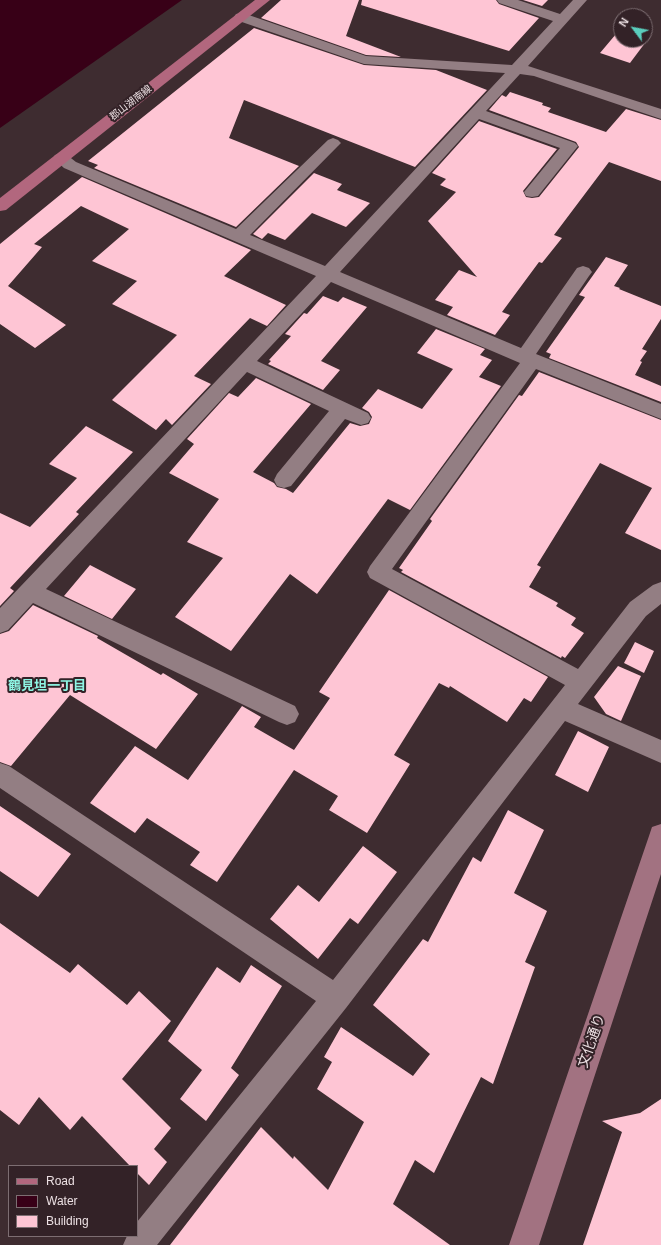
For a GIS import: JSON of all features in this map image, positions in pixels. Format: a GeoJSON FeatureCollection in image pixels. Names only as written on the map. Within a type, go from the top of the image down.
{"type":"FeatureCollection","features":[{"type":"Feature","properties":{"kind":"main road","name":"郡山湖南線"},"geometry":{"type":"LineString","coordinates":[[0,206],[263,0]]}},
{"type":"Feature","properties":{"kind":"street"},"geometry":{"type":"LineString","coordinates":[[504,0],[562,19]]}},
{"type":"Feature","properties":{"kind":"street"},"geometry":{"type":"LineString","coordinates":[[0,623],[329,274],[580,0]]}},
{"type":"Feature","properties":{"kind":"street"},"geometry":{"type":"LineString","coordinates":[[241,17],[364,60],[516,70],[539,73],[661,114]]}},
{"type":"Feature","properties":{"kind":"street"},"geometry":{"type":"LineString","coordinates":[[476,113],[570,146],[532,192]]}},
{"type":"Feature","properties":{"kind":"street"},"geometry":{"type":"LineString","coordinates":[[239,236],[333,143]]}},
{"type":"Feature","properties":{"kind":"street"},"geometry":{"type":"LineString","coordinates":[[60,158],[70,165],[528,358],[661,412]]}},
{"type":"Feature","properties":{"kind":"street"},"geometry":{"type":"LineString","coordinates":[[581,682],[378,572],[528,358],[583,272]]}},
{"type":"Feature","properties":{"kind":"street"},"geometry":{"type":"LineString","coordinates":[[244,364],[361,418]]}},
{"type":"Feature","properties":{"kind":"street"},"geometry":{"type":"LineString","coordinates":[[284,480],[342,409]]}},
{"type":"Feature","properties":{"kind":"street"},"geometry":{"type":"LineString","coordinates":[[29,591],[287,714]]}},
{"type":"Feature","properties":{"kind":"street"},"geometry":{"type":"LineString","coordinates":[[138,1245],[336,998],[638,609],[661,591]]}},
{"type":"Feature","properties":{"kind":"street"},"geometry":{"type":"LineString","coordinates":[[561,708],[661,752]]}},
{"type":"Feature","properties":{"kind":"street"},"geometry":{"type":"LineString","coordinates":[[0,774],[336,998]]}},
{"type":"Feature","properties":{"kind":"street","name":"文化通り"},"geometry":{"type":"LineString","coordinates":[[524,1245],[661,836]]}},
{"type":"Feature","properties":{"kind":"water"},"geometry":{"type":"Polygon","coordinates":[[[0,0],[182,0],[0,128],[0,0]]]}},
{"type":"Feature","properties":{"kind":"building"},"geometry":{"type":"Polygon","coordinates":[[[281,0],[359,0],[346,36],[401,57],[366,55],[261,18],[281,0]]]}},
{"type":"Feature","properties":{"kind":"building"},"geometry":{"type":"Polygon","coordinates":[[[362,0],[496,0],[499,4],[539,18],[509,51],[361,5],[362,0]]]}},
{"type":"Feature","properties":{"kind":"building"},"geometry":{"type":"Polygon","coordinates":[[[523,0],[548,0],[542,6],[523,0]]]}},
{"type":"Feature","properties":{"kind":"building"},"geometry":{"type":"Polygon","coordinates":[[[254,28],[364,65],[436,70],[487,90],[415,167],[244,100],[229,138],[299,166],[236,227],[94,168],[98,165],[88,161],[254,28]]]}},
{"type":"Feature","properties":{"kind":"building"},"geometry":{"type":"Polygon","coordinates":[[[613,38],[613,48],[641,48],[630,63],[600,53],[613,38]]]}},
{"type":"Feature","properties":{"kind":"building"},"geometry":{"type":"Polygon","coordinates":[[[510,92],[543,103],[542,105],[551,108],[548,112],[606,132],[626,109],[661,120],[661,181],[609,162],[554,235],[562,238],[542,263],[539,262],[502,312],[510,315],[495,335],[447,315],[453,307],[435,300],[459,270],[477,277],[428,221],[456,192],[440,185],[446,179],[432,173],[479,121],[557,149],[523,191],[526,197],[539,197],[579,147],[576,142],[489,110],[502,95],[506,97],[510,92]]]}},
{"type":"Feature","properties":{"kind":"building"},"geometry":{"type":"Polygon","coordinates":[[[314,173],[342,184],[337,190],[370,203],[346,227],[312,213],[285,240],[268,233],[262,239],[253,234],[314,173]]]}},
{"type":"Feature","properties":{"kind":"building"},"geometry":{"type":"Polygon","coordinates":[[[82,177],[251,250],[224,276],[286,305],[267,326],[250,318],[194,376],[211,384],[172,425],[166,419],[156,430],[112,400],[177,335],[112,304],[137,281],[92,261],[129,229],[81,206],[34,244],[42,247],[8,286],[66,325],[35,348],[0,324],[0,244],[82,177]]]}},
{"type":"Feature","properties":{"kind":"building"},"geometry":{"type":"Polygon","coordinates":[[[606,257],[628,265],[614,286],[661,306],[661,319],[642,349],[647,351],[640,361],[642,362],[635,375],[661,386],[661,402],[549,358],[551,354],[546,352],[585,297],[579,295],[606,257]]]}},
{"type":"Feature","properties":{"kind":"building"},"geometry":{"type":"Polygon","coordinates":[[[323,296],[338,302],[343,297],[367,307],[321,361],[340,370],[323,390],[268,364],[271,361],[269,360],[291,336],[285,334],[304,313],[307,314],[323,296]]]}},
{"type":"Feature","properties":{"kind":"building"},"geometry":{"type":"Polygon","coordinates":[[[436,329],[485,349],[480,355],[492,360],[479,377],[501,386],[410,510],[388,499],[317,594],[290,574],[231,651],[175,617],[223,558],[187,542],[219,499],[169,473],[194,444],[187,439],[229,393],[238,397],[256,378],[311,404],[253,472],[274,483],[277,487],[286,489],[293,493],[350,423],[360,426],[369,424],[372,417],[369,412],[362,408],[378,389],[422,409],[453,369],[417,353],[436,329]]]}},
{"type":"Feature","properties":{"kind":"building"},"geometry":{"type":"Polygon","coordinates":[[[539,372],[661,420],[661,550],[625,533],[652,488],[600,463],[537,565],[541,567],[529,587],[558,603],[556,606],[576,618],[571,625],[584,633],[565,658],[562,656],[561,658],[401,572],[403,570],[399,568],[432,521],[430,519],[519,395],[522,396],[539,372]]]}},
{"type":"Feature","properties":{"kind":"building"},"geometry":{"type":"Polygon","coordinates":[[[86,426],[133,452],[76,512],[79,514],[10,588],[14,591],[0,606],[0,513],[30,527],[77,478],[49,464],[86,426]]]}},
{"type":"Feature","properties":{"kind":"building"},"geometry":{"type":"Polygon","coordinates":[[[90,565],[136,589],[112,619],[64,596],[90,565]]]}},
{"type":"Feature","properties":{"kind":"building"},"geometry":{"type":"Polygon","coordinates":[[[389,590],[548,677],[531,702],[524,698],[507,722],[450,686],[449,688],[439,683],[394,755],[410,764],[367,833],[329,810],[338,796],[294,770],[217,882],[190,865],[200,852],[147,818],[135,833],[90,803],[135,746],[188,780],[242,706],[261,717],[254,727],[294,750],[330,698],[319,692],[389,590]]]}},
{"type":"Feature","properties":{"kind":"building"},"geometry":{"type":"Polygon","coordinates":[[[33,605],[98,636],[97,638],[161,675],[163,673],[198,694],[156,749],[70,695],[11,766],[0,762],[0,634],[9,631],[33,605]]]}},
{"type":"Feature","properties":{"kind":"building"},"geometry":{"type":"Polygon","coordinates":[[[635,642],[654,651],[644,673],[624,663],[635,642]]]}},
{"type":"Feature","properties":{"kind":"building"},"geometry":{"type":"Polygon","coordinates":[[[618,666],[641,676],[621,721],[606,714],[594,697],[618,666]]]}},
{"type":"Feature","properties":{"kind":"building"},"geometry":{"type":"Polygon","coordinates":[[[578,731],[609,747],[588,792],[555,775],[578,731]]]}},
{"type":"Feature","properties":{"kind":"building"},"geometry":{"type":"Polygon","coordinates":[[[0,806],[71,854],[38,897],[0,871],[0,806]]]}},
{"type":"Feature","properties":{"kind":"building"},"geometry":{"type":"Polygon","coordinates":[[[508,810],[544,830],[514,893],[547,911],[525,962],[535,967],[493,1084],[481,1077],[434,1173],[415,1160],[393,1204],[450,1245],[170,1245],[261,1127],[293,1159],[294,1156],[328,1190],[364,1122],[317,1089],[332,1062],[324,1057],[341,1027],[413,1076],[430,1054],[373,1005],[423,939],[428,942],[473,857],[481,862],[508,810]]]}},
{"type":"Feature","properties":{"kind":"building"},"geometry":{"type":"Polygon","coordinates":[[[363,846],[397,872],[358,924],[350,918],[318,959],[270,919],[298,885],[319,902],[363,846]]]}},
{"type":"Feature","properties":{"kind":"building"},"geometry":{"type":"Polygon","coordinates":[[[0,923],[70,973],[78,964],[127,1005],[139,991],[171,1021],[122,1079],[171,1128],[154,1149],[167,1162],[149,1185],[138,1174],[138,1165],[129,1165],[82,1116],[70,1130],[39,1097],[19,1125],[0,1110],[0,923]]]}},
{"type":"Feature","properties":{"kind":"building"},"geometry":{"type":"Polygon","coordinates":[[[251,965],[282,986],[231,1068],[239,1075],[206,1121],[180,1099],[202,1070],[168,1041],[217,967],[240,983],[251,965]]]}},
{"type":"Feature","properties":{"kind":"building"},"geometry":{"type":"Polygon","coordinates":[[[661,1099],[661,1245],[583,1245],[622,1132],[602,1121],[640,1113],[661,1099]]]}},
{"type":"Feature","properties":{"kind":"district","name":"鶴見坦一丁目"},"geometry":{"type":"Point","coordinates":[47,686]}}]}
